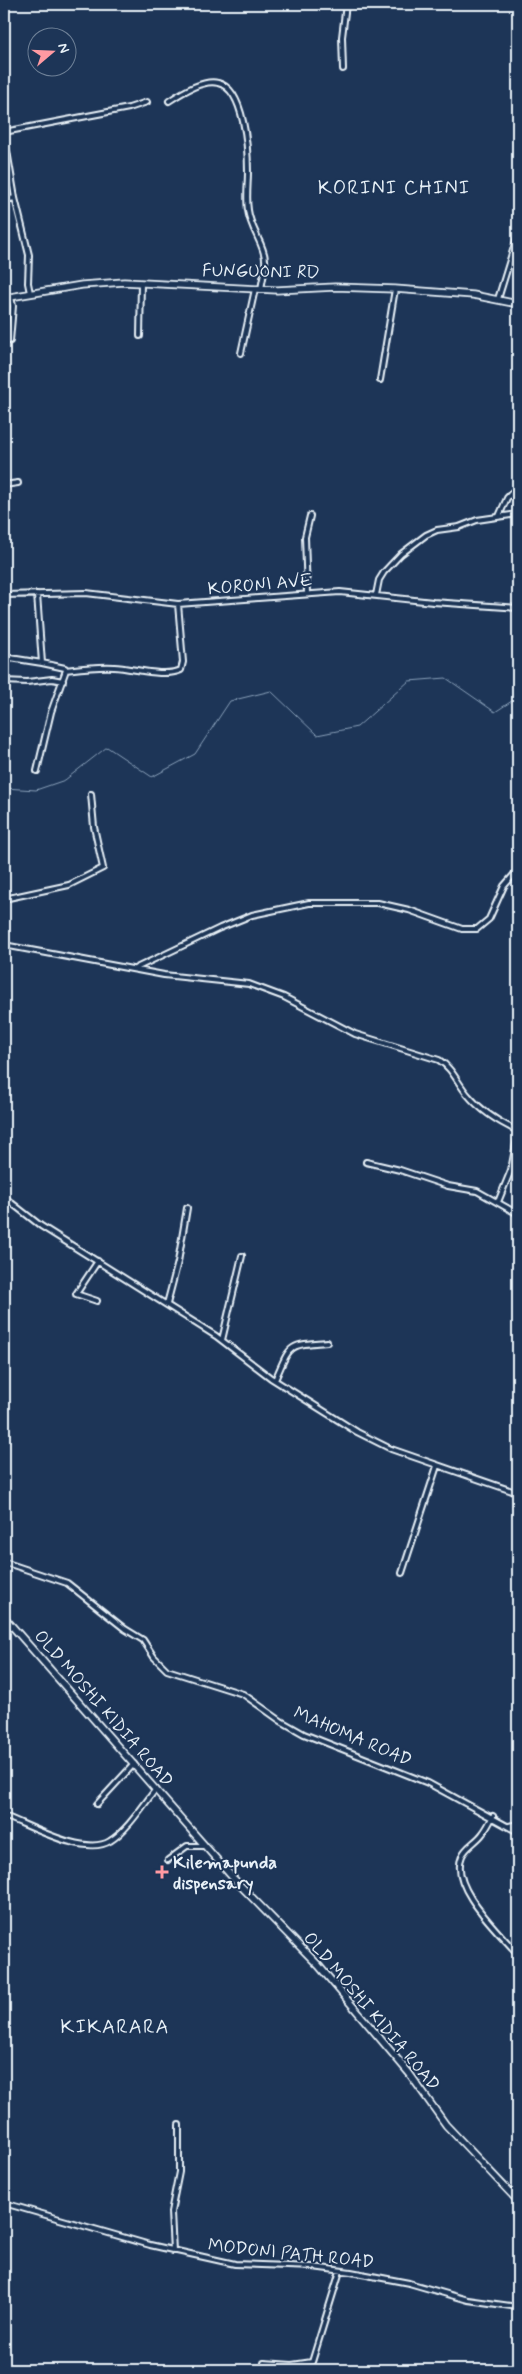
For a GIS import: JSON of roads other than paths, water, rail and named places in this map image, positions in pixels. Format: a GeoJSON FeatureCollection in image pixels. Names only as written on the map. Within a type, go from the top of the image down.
{"type":"FeatureCollection","features":[{"type":"Feature","properties":{"kind":"street"},"geometry":{"type":"LineString","coordinates":[[343,68],[342,37],[346,4]]}},
{"type":"Feature","properties":{"kind":"street"},"geometry":{"type":"LineString","coordinates":[[169,101],[187,90],[219,83],[226,87],[233,95],[246,132],[247,208],[254,233],[265,259],[241,353]]}},
{"type":"Feature","properties":{"kind":"street"},"geometry":{"type":"LineString","coordinates":[[30,293],[28,283],[29,255],[14,198],[4,132],[129,108],[147,102]]}},
{"type":"Feature","properties":{"kind":"street"},"geometry":{"type":"LineString","coordinates":[[4,200],[14,198]]}},
{"type":"Feature","properties":{"kind":"street"},"geometry":{"type":"LineString","coordinates":[[498,300],[518,234]]}},
{"type":"Feature","properties":{"kind":"street","name":"FUNGUONI RD"},"geometry":{"type":"LineString","coordinates":[[4,298],[101,282],[258,289],[335,287],[395,289],[498,300],[518,304]]}},
{"type":"Feature","properties":{"kind":"street"},"geometry":{"type":"LineString","coordinates":[[140,336],[141,283]]}},
{"type":"Feature","properties":{"kind":"street"},"geometry":{"type":"LineString","coordinates":[[380,380],[395,289]]}},
{"type":"Feature","properties":{"kind":"street"},"geometry":{"type":"LineString","coordinates":[[10,341],[13,306],[11,297]]}},
{"type":"Feature","properties":{"kind":"street"},"geometry":{"type":"LineString","coordinates":[[4,485],[18,483]]}},
{"type":"Feature","properties":{"kind":"street"},"geometry":{"type":"LineString","coordinates":[[499,516],[507,498],[518,486]]}},
{"type":"Feature","properties":{"kind":"street"},"geometry":{"type":"LineString","coordinates":[[376,595],[378,580],[384,572],[401,554],[426,535],[437,530],[459,527],[477,520],[518,514]]}},
{"type":"Feature","properties":{"kind":"street"},"geometry":{"type":"LineString","coordinates":[[307,593],[305,545],[310,516]]}},
{"type":"Feature","properties":{"kind":"street","name":"KORONI AVE"},"geometry":{"type":"LineString","coordinates":[[4,595],[86,593],[178,604],[340,592],[433,602],[518,608]]}},
{"type":"Feature","properties":{"kind":"street"},"geometry":{"type":"LineString","coordinates":[[36,594],[42,663]]}},
{"type":"Feature","properties":{"kind":"street"},"geometry":{"type":"LineString","coordinates":[[4,656],[42,663],[66,670],[90,667],[125,668],[146,672],[181,670],[184,662],[178,604]]}},
{"type":"Feature","properties":{"kind":"street"},"geometry":{"type":"LineString","coordinates":[[37,771],[51,712],[66,670]]}},
{"type":"Feature","properties":{"kind":"street"},"geometry":{"type":"LineString","coordinates":[[4,681],[27,682],[52,679],[63,681]]}},
{"type":"Feature","properties":{"kind":"street"},"geometry":{"type":"LineString","coordinates":[[4,900],[69,885],[103,868],[94,827],[92,794]]}},
{"type":"Feature","properties":{"kind":"street"},"geometry":{"type":"LineString","coordinates":[[136,968],[252,915],[309,903],[378,903],[404,908],[462,929],[477,929],[489,919],[504,886],[518,870]]}},
{"type":"Feature","properties":{"kind":"street"},"geometry":{"type":"LineString","coordinates":[[4,944],[174,976],[249,984],[284,997],[355,1034],[439,1060],[450,1069],[467,1094],[484,1111],[497,1121],[518,1132],[511,1170],[498,1202]]}},
{"type":"Feature","properties":{"kind":"street"},"geometry":{"type":"LineString","coordinates":[[366,1162],[400,1170],[448,1186],[478,1191],[518,1214]]}},
{"type":"Feature","properties":{"kind":"street"},"geometry":{"type":"LineString","coordinates":[[4,1197],[41,1226],[167,1304],[222,1340],[275,1380],[375,1442],[437,1466],[518,1493]]}},
{"type":"Feature","properties":{"kind":"street"},"geometry":{"type":"LineString","coordinates":[[167,1304],[178,1262],[187,1208]]}},
{"type":"Feature","properties":{"kind":"street"},"geometry":{"type":"LineString","coordinates":[[222,1340],[242,1256]]}},
{"type":"Feature","properties":{"kind":"street"},"geometry":{"type":"LineString","coordinates":[[97,1301],[76,1294],[76,1292],[98,1262]]}},
{"type":"Feature","properties":{"kind":"street"},"geometry":{"type":"LineString","coordinates":[[275,1380],[291,1348],[297,1345],[327,1342]]}},
{"type":"Feature","properties":{"kind":"street"},"geometry":{"type":"LineString","coordinates":[[402,1573],[437,1466]]}},
{"type":"Feature","properties":{"kind":"street","name":"MAHOMA ROAD"},"geometry":{"type":"LineString","coordinates":[[4,1562],[67,1583],[125,1629],[143,1640],[154,1657],[168,1670],[243,1694],[304,1734],[414,1776],[493,1816],[518,1832]]}},
{"type":"Feature","properties":{"kind":"street","name":"OLD MOSHI KIDIA ROAD"},"geometry":{"type":"LineString","coordinates":[[4,1617],[234,1879],[319,1966],[409,2073],[446,2125],[518,2201]]}},
{"type":"Feature","properties":{"kind":"street"},"geometry":{"type":"LineString","coordinates":[[97,1804],[134,1764]]}},
{"type":"Feature","properties":{"kind":"street"},"geometry":{"type":"LineString","coordinates":[[4,1816],[73,1843],[99,1844],[111,1841],[156,1788]]}},
{"type":"Feature","properties":{"kind":"street"},"geometry":{"type":"LineString","coordinates":[[493,1816],[484,1832],[463,1855],[460,1864],[461,1876],[477,1906],[515,1951]]}},
{"type":"Feature","properties":{"kind":"street"},"geometry":{"type":"LineString","coordinates":[[509,1826],[518,1824]]}},
{"type":"Feature","properties":{"kind":"street"},"geometry":{"type":"LineString","coordinates":[[168,1860],[187,1846],[206,1846]]}},
{"type":"Feature","properties":{"kind":"street"},"geometry":{"type":"LineString","coordinates":[[172,2251],[171,2212],[180,2162],[179,2125]]}},
{"type":"Feature","properties":{"kind":"street","name":"MODONI PATH ROAD"},"geometry":{"type":"LineString","coordinates":[[4,2203],[172,2251],[235,2264],[314,2267],[394,2280],[468,2300],[518,2307]]}},
{"type":"Feature","properties":{"kind":"street"},"geometry":{"type":"LineString","coordinates":[[264,2363],[292,2365],[312,2362],[340,2271]]}},
{"type":"Feature","properties":{"kind":"waterway"},"geometry":{"type":"LineString","coordinates":[[4,788],[36,790],[65,780],[107,747],[152,777],[195,754],[230,701],[271,691],[317,735],[357,727],[409,681],[446,678],[495,712],[518,697]]}},
{"type":"Feature","properties":{"kind":"place","name":"Kilemapunda dispensary"},"geometry":{"type":"Point","coordinates":[162,1872]}},
{"type":"Feature","properties":{"kind":"district","name":"KORINI CHINI"},"geometry":{"type":"Point","coordinates":[394,187]}},
{"type":"Feature","properties":{"kind":"district","name":"KIKARARA"},"geometry":{"type":"Point","coordinates":[115,2026]}}]}
